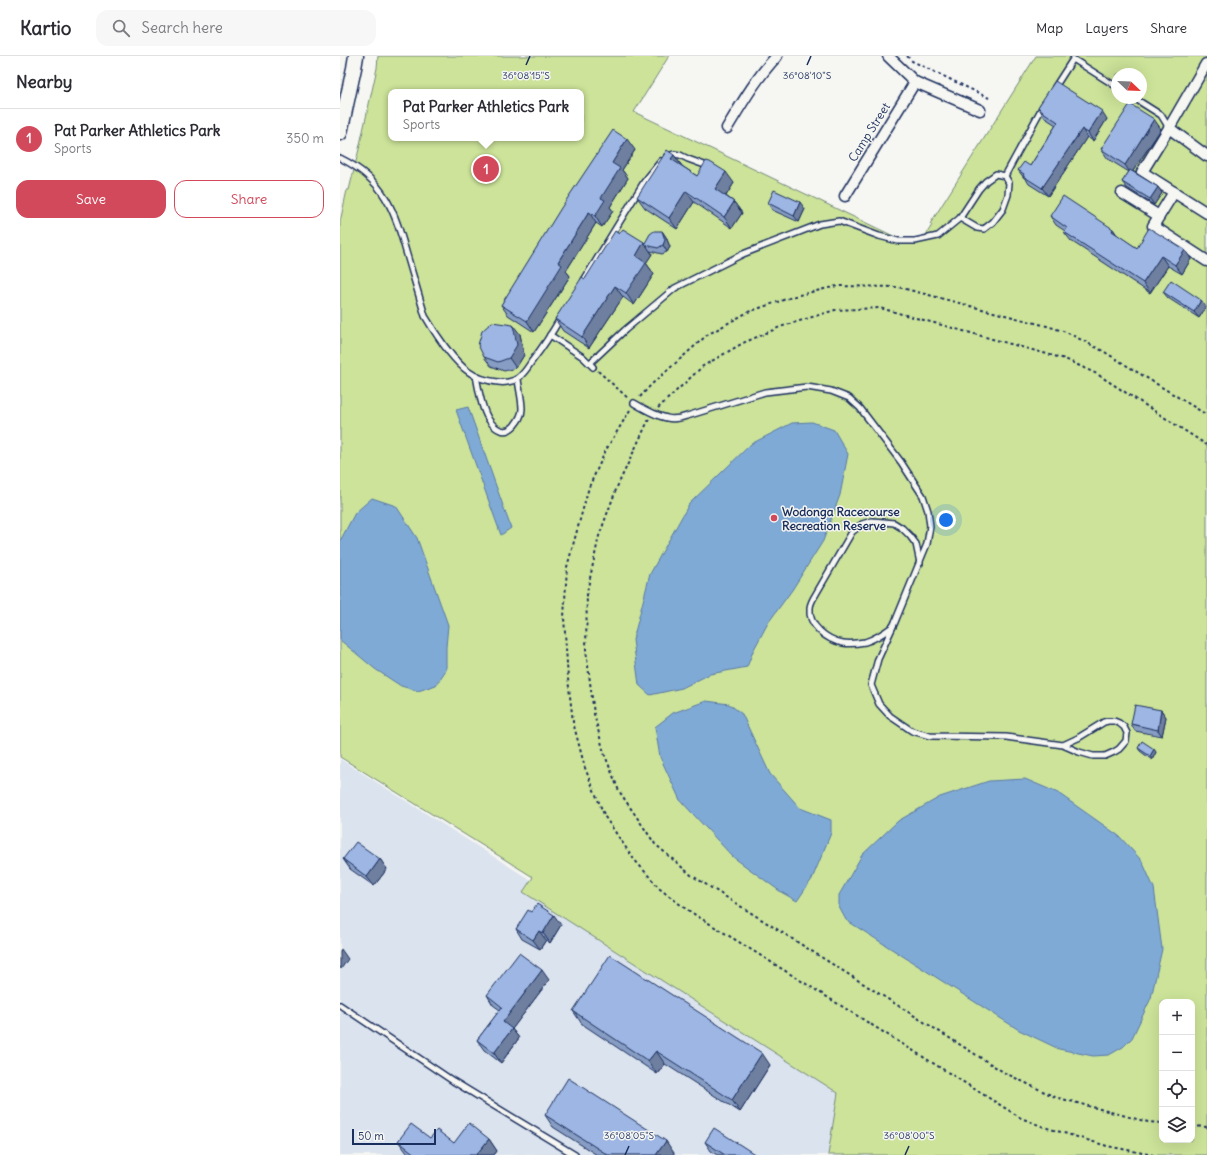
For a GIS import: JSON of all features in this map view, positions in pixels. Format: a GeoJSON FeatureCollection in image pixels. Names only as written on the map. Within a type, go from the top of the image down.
{"type":"FeatureCollection","features":[{"type":"Feature","properties":{"kind":"main road"},"geometry":{"type":"LineString","coordinates":[[340,133],[356,56]]}},
{"type":"Feature","properties":{"kind":"street"},"geometry":{"type":"LineString","coordinates":[[727,128],[755,83],[777,56]]}},
{"type":"Feature","properties":{"kind":"street"},"geometry":{"type":"LineString","coordinates":[[888,56],[915,82],[980,110]]}},
{"type":"Feature","properties":{"kind":"street"},"geometry":{"type":"LineString","coordinates":[[1206,64],[1142,172],[1207,213]]}},
{"type":"Feature","properties":{"kind":"street","name":"Camp Street"},"geometry":{"type":"LineString","coordinates":[[845,196],[915,82]]}},
{"type":"Feature","properties":{"kind":"street"},"geometry":{"type":"LineString","coordinates":[[1169,128],[1207,156]]}},
{"type":"Feature","properties":{"kind":"street"},"geometry":{"type":"LineString","coordinates":[[1174,192],[1153,226],[1207,260]]}},
{"type":"Feature","properties":{"kind":"street"},"geometry":{"type":"LineString","coordinates":[[1122,193],[1159,216]]}},
{"type":"Feature","properties":{"kind":"lane"},"geometry":{"type":"LineString","coordinates":[[1052,92],[1073,59],[1111,83]]}},
{"type":"Feature","properties":{"kind":"lane"},"geometry":{"type":"LineString","coordinates":[[1005,176],[1048,98]]}},
{"type":"Feature","properties":{"kind":"lane"},"geometry":{"type":"LineString","coordinates":[[1144,104],[1161,115],[1169,128]]}},
{"type":"Feature","properties":{"kind":"lane"},"geometry":{"type":"LineString","coordinates":[[583,282],[644,182],[665,157],[674,154],[680,155],[717,169]]}},
{"type":"Feature","properties":{"kind":"lane"},"geometry":{"type":"LineString","coordinates":[[340,158],[354,165],[373,181],[385,196],[397,221],[425,316],[449,352],[468,372],[484,379],[502,382],[518,379],[525,372],[545,344],[566,309]]}},
{"type":"Feature","properties":{"kind":"lane"},"geometry":{"type":"LineString","coordinates":[[550,335],[591,364],[625,330],[675,288],[742,254],[820,224],[839,221],[879,236],[898,241],[915,241],[938,236],[960,218],[986,181],[996,174],[1005,176],[1009,183],[1008,195],[1003,209],[993,222],[984,229],[977,228],[960,218]]}},
{"type":"Feature","properties":{"kind":"lane"},"geometry":{"type":"LineString","coordinates":[[476,376],[485,413],[492,424],[496,428],[503,431],[510,429],[518,422],[521,416],[522,410],[518,379]]}},
{"type":"Feature","properties":{"kind":"lane"},"geometry":{"type":"LineString","coordinates":[[634,404],[652,413],[667,418],[677,418],[765,392],[807,387],[831,391],[849,398],[860,408],[888,444],[924,496],[930,526],[927,544],[920,564],[878,659],[872,685],[879,704],[890,716],[912,731],[930,736],[1006,737],[1063,745],[1093,756],[1105,756],[1119,750],[1126,741],[1127,733],[1120,723],[1108,721],[1063,745]]}},
{"type":"Feature","properties":{"kind":"lane"},"geometry":{"type":"LineString","coordinates":[[893,626],[882,634],[866,641],[844,643],[833,640],[820,632],[810,616],[810,608],[816,592],[852,532],[862,524],[872,521],[894,523],[902,528],[916,544],[920,564]]}},
{"type":"Feature","properties":{"kind":"lane"},"geometry":{"type":"LineString","coordinates":[[340,1005],[453,1081],[575,1155]]}},
{"type":"Feature","properties":{"kind":"path"},"geometry":{"type":"LineString","coordinates":[[907,56],[912,61],[989,98]]}},
{"type":"Feature","properties":{"kind":"path"},"geometry":{"type":"LineString","coordinates":[[1153,1155],[1107,1146],[1044,1127],[1021,1118],[686,909],[660,889],[633,858],[605,817],[585,768],[573,722],[568,679],[564,617],[567,567],[589,487],[606,450],[634,404],[651,384],[707,335],[748,312],[795,296],[837,286],[898,287],[1066,332],[1103,351],[1207,415]]}},
{"type":"Feature","properties":{"kind":"path"},"geometry":{"type":"LineString","coordinates":[[1159,1124],[1148,1122],[1055,1097],[1005,1073],[691,875],[655,844],[620,791],[604,753],[594,714],[586,650],[587,592],[599,536],[617,487],[652,413],[703,366],[743,343],[780,327],[835,310],[880,308],[1065,359],[1096,374],[1207,444]]}},
{"type":"Feature","properties":{"kind":"path"},"geometry":{"type":"LineString","coordinates":[[591,364],[634,404]]}},
{"type":"Feature","properties":{"kind":"path"},"geometry":{"type":"LineString","coordinates":[[1195,1126],[1207,1127]]}},
{"type":"Feature","properties":{"kind":"shaded area"},"geometry":{"type":"Polygon","coordinates":[[[340,759],[868,1094],[844,1155],[340,1155],[340,759]]]}},
{"type":"Feature","properties":{"kind":"green space","name":"Wodonga Racecourse Recreation Reserve"},"geometry":{"type":"Polygon","coordinates":[[[378,56],[669,56],[634,112],[904,241],[924,238],[932,225],[930,224],[1036,56],[1207,56],[1207,1155],[828,1155],[838,1093],[523,892],[533,877],[340,757],[340,222],[347,190],[349,190],[377,68],[378,56]]]}},
{"type":"Feature","properties":{"kind":"water"},"geometry":{"type":"Polygon","coordinates":[[[468,407],[511,528],[501,535],[456,410],[468,407]]]}},
{"type":"Feature","properties":{"kind":"water"},"geometry":{"type":"Polygon","coordinates":[[[812,422],[834,430],[848,454],[840,495],[823,541],[792,590],[768,623],[753,651],[747,667],[710,674],[682,688],[650,695],[639,685],[633,640],[650,574],[689,504],[751,444],[792,423],[812,422]]]}},
{"type":"Feature","properties":{"kind":"water"},"geometry":{"type":"Polygon","coordinates":[[[372,498],[396,506],[417,538],[448,625],[446,670],[436,685],[418,691],[401,686],[375,669],[340,640],[340,541],[355,513],[372,498]]]}},
{"type":"Feature","properties":{"kind":"water"},"geometry":{"type":"Polygon","coordinates":[[[706,701],[729,704],[742,714],[770,774],[800,808],[831,820],[831,833],[812,879],[797,901],[781,892],[733,857],[680,800],[660,757],[655,727],[673,713],[706,701]]]}},
{"type":"Feature","properties":{"kind":"water"},"geometry":{"type":"Polygon","coordinates":[[[1025,779],[1058,793],[1119,836],[1142,861],[1154,888],[1162,949],[1151,998],[1132,1038],[1123,1047],[1109,1055],[1093,1056],[1059,1049],[1019,1030],[846,920],[839,907],[839,895],[862,855],[898,821],[940,797],[989,781],[1025,779]]]}},
{"type":"Feature","properties":{"kind":"building"},"geometry":{"type":"Polygon","coordinates":[[[1055,81],[1102,111],[1088,133],[1082,129],[1042,188],[1023,176],[1024,174],[1018,170],[1024,162],[1030,166],[1058,122],[1038,107],[1055,81]]]}},
{"type":"Feature","properties":{"kind":"building"},"geometry":{"type":"Polygon","coordinates":[[[1130,104],[1154,119],[1125,165],[1101,149],[1130,104]]]}},
{"type":"Feature","properties":{"kind":"building"},"geometry":{"type":"Polygon","coordinates":[[[613,130],[627,139],[612,163],[620,168],[601,198],[605,200],[595,216],[589,212],[558,262],[562,265],[527,321],[501,305],[561,208],[613,130]]]}},
{"type":"Feature","properties":{"kind":"building"},"geometry":{"type":"Polygon","coordinates":[[[667,150],[674,155],[671,159],[697,176],[706,161],[726,172],[715,189],[734,202],[724,217],[686,191],[669,218],[637,197],[667,150]]]}},
{"type":"Feature","properties":{"kind":"building"},"geometry":{"type":"Polygon","coordinates":[[[1130,170],[1158,187],[1150,199],[1122,182],[1130,170]]]}},
{"type":"Feature","properties":{"kind":"building"},"geometry":{"type":"Polygon","coordinates":[[[774,190],[800,202],[794,216],[768,203],[774,190]]]}},
{"type":"Feature","properties":{"kind":"building"},"geometry":{"type":"Polygon","coordinates":[[[1063,196],[1113,229],[1112,231],[1137,248],[1149,228],[1185,250],[1175,265],[1161,256],[1143,283],[1064,232],[1067,228],[1050,216],[1063,196]]]}},
{"type":"Feature","properties":{"kind":"building"},"geometry":{"type":"Polygon","coordinates":[[[623,229],[644,242],[636,256],[646,263],[626,293],[615,286],[582,337],[555,319],[582,277],[585,279],[615,231],[619,234],[623,229]]]}},
{"type":"Feature","properties":{"kind":"building"},"geometry":{"type":"Polygon","coordinates":[[[654,231],[662,231],[665,240],[663,245],[658,248],[646,245],[645,243],[650,234],[654,231]]]}},
{"type":"Feature","properties":{"kind":"building"},"geometry":{"type":"Polygon","coordinates":[[[1171,280],[1201,300],[1194,312],[1163,292],[1171,280]]]}},
{"type":"Feature","properties":{"kind":"building"},"geometry":{"type":"Polygon","coordinates":[[[492,322],[513,325],[517,345],[509,358],[498,362],[484,357],[478,345],[482,331],[492,322]]]}},
{"type":"Feature","properties":{"kind":"building"},"geometry":{"type":"Polygon","coordinates":[[[1135,705],[1161,710],[1158,730],[1131,724],[1135,705]]]}},
{"type":"Feature","properties":{"kind":"building"},"geometry":{"type":"Polygon","coordinates":[[[1142,741],[1154,749],[1150,756],[1138,748],[1142,741]]]}},
{"type":"Feature","properties":{"kind":"building"},"geometry":{"type":"Polygon","coordinates":[[[356,842],[380,859],[367,877],[343,859],[356,842]]]}},
{"type":"Feature","properties":{"kind":"building"},"geometry":{"type":"Polygon","coordinates":[[[537,904],[554,915],[543,933],[539,931],[533,940],[516,929],[528,910],[531,912],[537,904]]]}},
{"type":"Feature","properties":{"kind":"building"},"geometry":{"type":"Polygon","coordinates":[[[519,953],[542,970],[503,1022],[512,1029],[494,1053],[477,1040],[502,1007],[487,995],[519,953]]]}},
{"type":"Feature","properties":{"kind":"building"},"geometry":{"type":"Polygon","coordinates":[[[610,955],[762,1053],[732,1100],[656,1051],[648,1061],[573,1011],[610,955]]]}},
{"type":"Feature","properties":{"kind":"building"},"geometry":{"type":"Polygon","coordinates":[[[568,1078],[666,1141],[656,1155],[608,1155],[545,1115],[568,1078]]]}},
{"type":"Feature","properties":{"kind":"building"},"geometry":{"type":"Polygon","coordinates":[[[469,1123],[489,1139],[476,1155],[416,1155],[398,1141],[411,1124],[430,1138],[437,1130],[454,1143],[469,1123]]]}},
{"type":"Feature","properties":{"kind":"building"},"geometry":{"type":"Polygon","coordinates":[[[714,1128],[756,1155],[725,1155],[705,1142],[714,1128]]]}},
{"type":"Feature","properties":{"kind":"place","name":"Pat Parker Athletics Park"},"geometry":{"type":"Point","coordinates":[486,169]}},
{"type":"Feature","properties":{"kind":"place","name":"Wodonga Racecourse Recreation Reserve"},"geometry":{"type":"Point","coordinates":[774,518]}}]}
